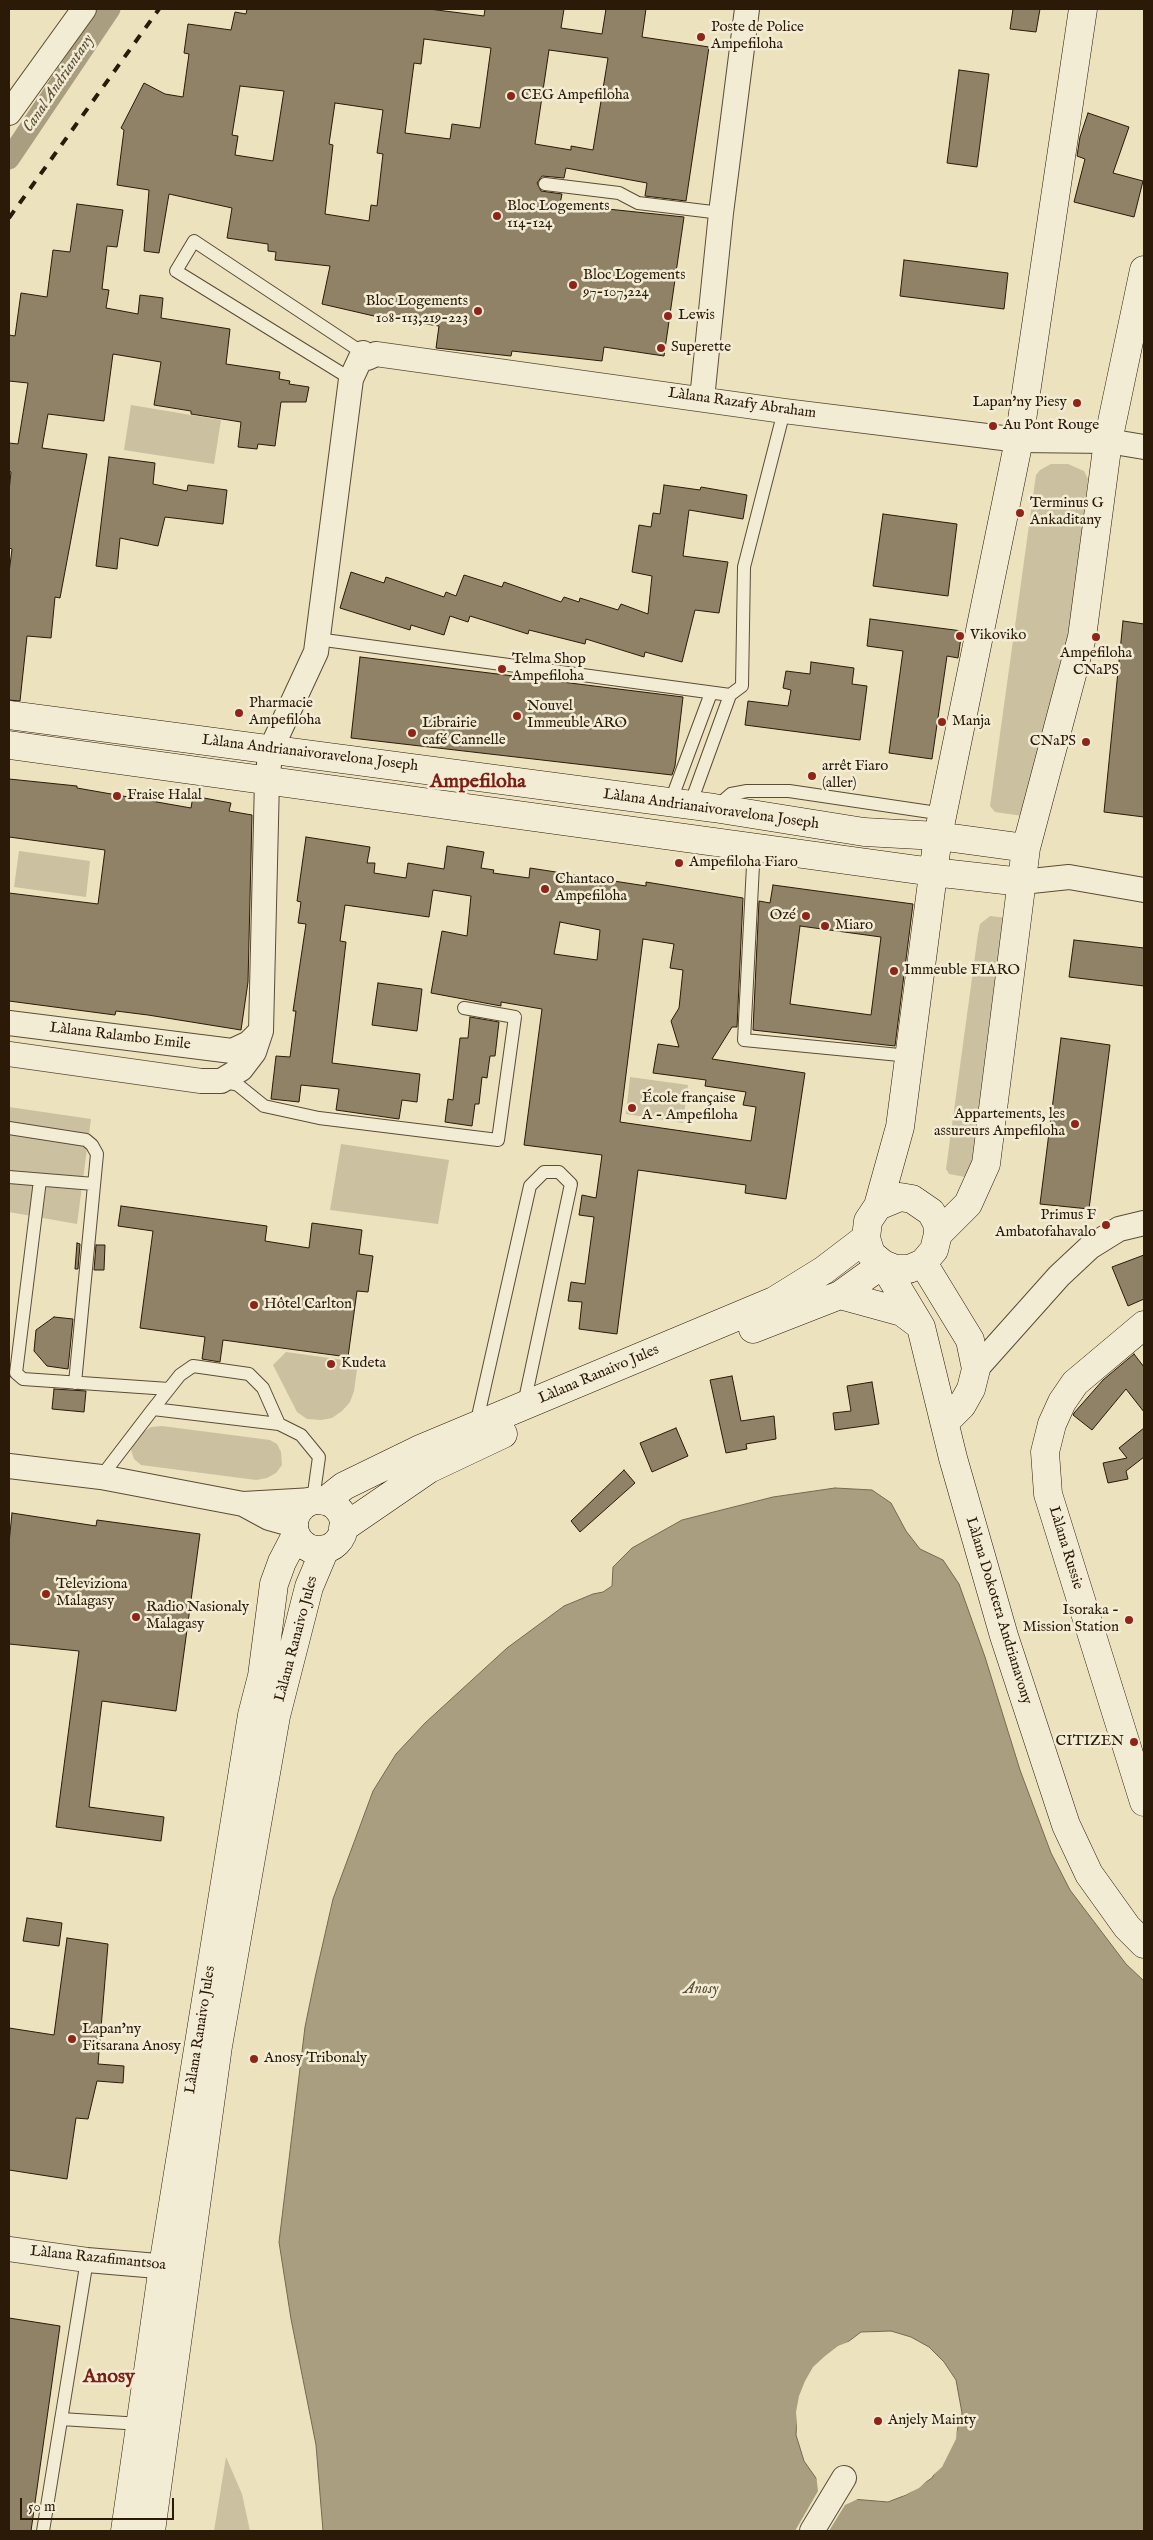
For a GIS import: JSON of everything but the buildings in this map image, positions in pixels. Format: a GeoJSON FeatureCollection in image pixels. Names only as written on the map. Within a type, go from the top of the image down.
{"type":"FeatureCollection","features":[{"type":"Feature","properties":{"kind":"main road"},"geometry":{"type":"LineString","coordinates":[[878,1206],[900,1197],[912,1199],[932,1212],[937,1223],[938,1234],[934,1250],[923,1263],[909,1269],[894,1269],[883,1264],[871,1254],[866,1238],[868,1221],[878,1206],[900,1128],[933,872],[1019,440],[1083,9]]}},
{"type":"Feature","properties":{"kind":"main road"},"geometry":{"type":"LineString","coordinates":[[938,1234],[968,1204],[986,1164],[1026,848],[1082,637],[1108,441],[1144,270]]}},
{"type":"Feature","properties":{"kind":"main road","name":"Làlana Andrianaivoravelona Joseph"},"geometry":{"type":"LineString","coordinates":[[9,716],[271,749],[692,806],[864,832],[941,825],[1026,848]]}},
{"type":"Feature","properties":{"kind":"main road","name":"Làlana Andrianaivoravelona Joseph"},"geometry":{"type":"LineString","coordinates":[[9,745],[933,872],[1022,882]]}},
{"type":"Feature","properties":{"kind":"main road","name":"Làlana Ranaivo Jules"},"geometry":{"type":"LineString","coordinates":[[319,1501],[344,1486],[393,1462],[774,1301],[824,1270],[866,1238]]}},
{"type":"Feature","properties":{"kind":"main road"},"geometry":{"type":"LineString","coordinates":[[923,1263],[970,1340],[976,1369],[972,1389],[962,1405],[946,1421]]}},
{"type":"Feature","properties":{"kind":"main road","name":"Làlana Ranaivo Jules"},"geometry":{"type":"LineString","coordinates":[[344,1528],[429,1469],[494,1438],[778,1319],[840,1296],[883,1264]]}},
{"type":"Feature","properties":{"kind":"main road","name":"Làlana Dokotera Andrianavony"},"geometry":{"type":"LineString","coordinates":[[883,1264],[922,1327],[946,1421],[953,1458],[1004,1636],[1066,1825],[1089,1874],[1127,1927],[1144,1944]]}},
{"type":"Feature","properties":{"kind":"main road"},"geometry":{"type":"LineString","coordinates":[[840,1296],[902,1312],[922,1327]]}},
{"type":"Feature","properties":{"kind":"main road","name":"Làlana Russie"},"geometry":{"type":"LineString","coordinates":[[1144,1325],[1075,1383],[1062,1402],[1052,1424],[1046,1452],[1048,1494],[1144,1802]]}},
{"type":"Feature","properties":{"kind":"main road"},"geometry":{"type":"LineString","coordinates":[[319,1501],[339,1511],[344,1528],[338,1542],[325,1549],[308,1547],[295,1530],[296,1514],[303,1505],[319,1501]]}},
{"type":"Feature","properties":{"kind":"main road","name":"Làlana Ranaivo Jules"},"geometry":{"type":"LineString","coordinates":[[151,2531],[175,2267],[252,1715],[262,1676],[274,1584],[295,1530]]}},
{"type":"Feature","properties":{"kind":"main road","name":"Làlana Ranaivo Jules"},"geometry":{"type":"LineString","coordinates":[[125,2531],[140,2424],[175,2267],[218,2046],[276,1716],[309,1587],[325,1549]]}},
{"type":"Feature","properties":{"kind":"street"},"geometry":{"type":"LineString","coordinates":[[9,113],[84,9]]}},
{"type":"Feature","properties":{"kind":"street"},"geometry":{"type":"LineString","coordinates":[[702,399],[721,213],[747,9]]}},
{"type":"Feature","properties":{"kind":"street"},"geometry":{"type":"LineString","coordinates":[[9,1054],[201,1081],[221,1081],[241,1070],[254,1052],[261,1031],[267,780],[271,749],[316,652],[351,379],[370,353]]}},
{"type":"Feature","properties":{"kind":"street","name":"Làlana Razafy Abraham"},"geometry":{"type":"LineString","coordinates":[[370,353],[784,411],[1019,440],[1108,441],[1144,447]]}},
{"type":"Feature","properties":{"kind":"street"},"geometry":{"type":"LineString","coordinates":[[1022,882],[1069,877],[1104,881],[1144,890]]}},
{"type":"Feature","properties":{"kind":"street","name":"Làlana Ralambo Emile"},"geometry":{"type":"LineString","coordinates":[[9,1023],[232,1051],[249,1043],[261,1031]]}},
{"type":"Feature","properties":{"kind":"street"},"geometry":{"type":"LineString","coordinates":[[976,1369],[1006,1333],[1059,1276],[1090,1247],[1119,1229],[1144,1223]]}},
{"type":"Feature","properties":{"kind":"street"},"geometry":{"type":"LineString","coordinates":[[970,1340],[1006,1333]]}},
{"type":"Feature","properties":{"kind":"street"},"geometry":{"type":"LineString","coordinates":[[9,1466],[101,1477],[243,1504],[319,1501]]}},
{"type":"Feature","properties":{"kind":"street"},"geometry":{"type":"LineString","coordinates":[[243,1504],[295,1530]]}},
{"type":"Feature","properties":{"kind":"street","name":"Làlana Razafimantsoa"},"geometry":{"type":"LineString","coordinates":[[9,2249],[87,2260],[175,2267]]}},
{"type":"Feature","properties":{"kind":"street"},"geometry":{"type":"LineString","coordinates":[[812,2531],[844,2478]]}},
{"type":"Feature","properties":{"kind":"lane"},"geometry":{"type":"LineString","coordinates":[[545,184],[619,193],[638,203],[721,213]]}},
{"type":"Feature","properties":{"kind":"lane"},"geometry":{"type":"LineString","coordinates":[[351,379],[176,271],[194,241],[370,353]]}},
{"type":"Feature","properties":{"kind":"lane"},"geometry":{"type":"LineString","coordinates":[[692,806],[730,695],[742,686],[744,567],[784,411]]}},
{"type":"Feature","properties":{"kind":"lane"},"geometry":{"type":"LineString","coordinates":[[317,639],[730,695]]}},
{"type":"Feature","properties":{"kind":"lane"},"geometry":{"type":"LineString","coordinates":[[692,806],[711,693]]}},
{"type":"Feature","properties":{"kind":"lane"},"geometry":{"type":"LineString","coordinates":[[754,846],[744,1040],[910,1056]]}},
{"type":"Feature","properties":{"kind":"lane"},"geometry":{"type":"LineString","coordinates":[[221,1081],[238,1085],[264,1106],[319,1118],[498,1140],[515,1017],[464,1008]]}},
{"type":"Feature","properties":{"kind":"lane"},"geometry":{"type":"LineString","coordinates":[[9,1128],[86,1140],[92,1145],[97,1154],[76,1383]]}},
{"type":"Feature","properties":{"kind":"lane"},"geometry":{"type":"LineString","coordinates":[[475,1426],[530,1186],[544,1172],[559,1172],[571,1184],[523,1407]]}},
{"type":"Feature","properties":{"kind":"lane"},"geometry":{"type":"LineString","coordinates":[[9,1177],[94,1184]]}},
{"type":"Feature","properties":{"kind":"lane"},"geometry":{"type":"LineString","coordinates":[[40,1180],[16,1373],[23,1379],[169,1389]]}},
{"type":"Feature","properties":{"kind":"lane"},"geometry":{"type":"LineString","coordinates":[[101,1477],[180,1375],[193,1366],[249,1374],[263,1388],[279,1424]]}},
{"type":"Feature","properties":{"kind":"lane"},"geometry":{"type":"LineString","coordinates":[[154,1409],[279,1424],[301,1435],[319,1457],[319,1501]]}},
{"type":"Feature","properties":{"kind":"lane"},"geometry":{"type":"LineString","coordinates":[[43,2531],[87,2260]]}},
{"type":"Feature","properties":{"kind":"lane"},"geometry":{"type":"LineString","coordinates":[[61,2418],[140,2424]]}},
{"type":"Feature","properties":{"kind":"shaded area"},"geometry":{"type":"Polygon","coordinates":[[[131,405],[221,420],[214,464],[124,450],[131,405]]]}},
{"type":"Feature","properties":{"kind":"shaded area"},"geometry":{"type":"Polygon","coordinates":[[[1051,464],[1068,464],[1084,471],[1088,479],[1064,675],[1037,818],[995,812],[990,806],[1036,475],[1040,470],[1051,464]]]}},
{"type":"Feature","properties":{"kind":"shaded area"},"geometry":{"type":"Polygon","coordinates":[[[19,851],[90,861],[86,897],[14,887],[19,851]]]}},
{"type":"Feature","properties":{"kind":"shaded area"},"geometry":{"type":"Polygon","coordinates":[[[990,916],[1023,920],[1030,930],[997,1173],[987,1181],[949,1174],[946,1169],[978,934],[980,924],[990,916]]]}},
{"type":"Feature","properties":{"kind":"shaded area"},"geometry":{"type":"Polygon","coordinates":[[[630,1077],[688,1085],[683,1123],[626,1114],[630,1077]]]}},
{"type":"Feature","properties":{"kind":"shaded area"},"geometry":{"type":"Polygon","coordinates":[[[9,1107],[91,1119],[77,1224],[9,1212],[9,1107]]]}},
{"type":"Feature","properties":{"kind":"shaded area"},"geometry":{"type":"Polygon","coordinates":[[[341,1144],[449,1160],[438,1224],[330,1210],[341,1144]]]}},
{"type":"Feature","properties":{"kind":"shaded area"},"geometry":{"type":"Polygon","coordinates":[[[286,1352],[358,1362],[354,1391],[350,1402],[342,1411],[332,1418],[321,1420],[307,1419],[297,1412],[273,1365],[286,1352]]]}},
{"type":"Feature","properties":{"kind":"shaded area"},"geometry":{"type":"Polygon","coordinates":[[[162,1426],[270,1440],[277,1444],[281,1452],[282,1465],[276,1473],[267,1478],[256,1480],[141,1465],[134,1459],[131,1450],[139,1435],[151,1427],[162,1426]]]}},
{"type":"Feature","properties":{"kind":"shaded area"},"geometry":{"type":"Polygon","coordinates":[[[226,2457],[242,2494],[250,2531],[214,2531],[226,2457]]]}},
{"type":"Feature","properties":{"kind":"water","name":"Anosy"},"geometry":{"type":"Polygon","coordinates":[[[835,1488],[872,1490],[891,1503],[906,1531],[920,1549],[943,1560],[959,1584],[985,1657],[1020,1770],[1051,1853],[1070,1890],[1126,1964],[1144,1981],[1144,2531],[323,2531],[316,2445],[291,2319],[279,2242],[305,2027],[315,1978],[333,1899],[373,1791],[396,1754],[425,1723],[507,1648],[564,1606],[603,1592],[612,1586],[613,1567],[632,1548],[682,1520],[773,1497],[835,1488]],[[891,2331],[861,2332],[828,2357],[807,2384],[797,2416],[796,2435],[804,2461],[818,2481],[852,2499],[888,2502],[906,2495],[932,2478],[956,2434],[962,2413],[956,2380],[944,2362],[929,2347],[911,2337],[891,2331]]]}},
{"type":"Feature","properties":{"kind":"pier"},"geometry":{"type":"Polygon","coordinates":[[[853,2340],[830,2359],[809,2385],[800,2417],[799,2435],[801,2445],[797,2429],[796,2412],[799,2396],[805,2381],[813,2367],[825,2356],[838,2346],[853,2340]]]}},
{"type":"Feature","properties":{"kind":"pier"},"geometry":{"type":"Polygon","coordinates":[[[958,2418],[956,2439],[942,2467],[919,2488],[905,2495],[892,2498],[905,2493],[930,2477],[942,2458],[958,2418]]]}},
{"type":"Feature","properties":{"kind":"pier"},"geometry":{"type":"Polygon","coordinates":[[[816,2474],[834,2490],[853,2496],[879,2499],[858,2499],[845,2505],[829,2531],[795,2531],[818,2491],[816,2474]]]}},
{"type":"Feature","properties":{"kind":"waterway","name":"Canal Andriantany"},"geometry":{"type":"LineString","coordinates":[[9,159],[110,9]]}},
{"type":"Feature","properties":{"kind":"railway"},"geometry":{"type":"LineString","coordinates":[[9,218],[159,9]]}},
{"type":"Feature","properties":{"kind":"place","name":"Poste de Police Ampefiloha"},"geometry":{"type":"Point","coordinates":[701,37]}},
{"type":"Feature","properties":{"kind":"place","name":"CEG Ampefiloha"},"geometry":{"type":"Point","coordinates":[511,96]}},
{"type":"Feature","properties":{"kind":"place","name":"Bloc Logements 114-124"},"geometry":{"type":"Point","coordinates":[497,216]}},
{"type":"Feature","properties":{"kind":"place","name":"Bloc Logements 97-107,224"},"geometry":{"type":"Point","coordinates":[573,285]}},
{"type":"Feature","properties":{"kind":"place","name":"Bloc Logements 108-113,219-223"},"geometry":{"type":"Point","coordinates":[478,311]}},
{"type":"Feature","properties":{"kind":"place","name":"Lewis"},"geometry":{"type":"Point","coordinates":[668,316]}},
{"type":"Feature","properties":{"kind":"place","name":"Superette"},"geometry":{"type":"Point","coordinates":[661,348]}},
{"type":"Feature","properties":{"kind":"place","name":"Lapan'ny Piesy"},"geometry":{"type":"Point","coordinates":[1077,403]}},
{"type":"Feature","properties":{"kind":"place","name":"Au Pont Rouge"},"geometry":{"type":"Point","coordinates":[993,426]}},
{"type":"Feature","properties":{"kind":"place","name":"Terminus G Ankaditany"},"geometry":{"type":"Point","coordinates":[1020,513]}},
{"type":"Feature","properties":{"kind":"place","name":"Vikoviko"},"geometry":{"type":"Point","coordinates":[960,636]}},
{"type":"Feature","properties":{"kind":"place","name":"Ampefiloha CNaPS"},"geometry":{"type":"Point","coordinates":[1096,637]}},
{"type":"Feature","properties":{"kind":"place","name":"Telma Shop Ampefiloha"},"geometry":{"type":"Point","coordinates":[502,669]}},
{"type":"Feature","properties":{"kind":"place","name":"Pharmacie Ampefiloha"},"geometry":{"type":"Point","coordinates":[239,713]}},
{"type":"Feature","properties":{"kind":"place","name":"Nouvel Immeuble ARO"},"geometry":{"type":"Point","coordinates":[517,716]}},
{"type":"Feature","properties":{"kind":"place","name":"Manja"},"geometry":{"type":"Point","coordinates":[942,722]}},
{"type":"Feature","properties":{"kind":"place","name":"Librairie café Cannelle"},"geometry":{"type":"Point","coordinates":[412,733]}},
{"type":"Feature","properties":{"kind":"place","name":"CNaPS"},"geometry":{"type":"Point","coordinates":[1086,742]}},
{"type":"Feature","properties":{"kind":"place","name":"arrêt Fiaro (aller)"},"geometry":{"type":"Point","coordinates":[812,776]}},
{"type":"Feature","properties":{"kind":"place","name":"Fraise Halal"},"geometry":{"type":"Point","coordinates":[117,796]}},
{"type":"Feature","properties":{"kind":"place","name":"Ampefiloha Fiaro"},"geometry":{"type":"Point","coordinates":[679,863]}},
{"type":"Feature","properties":{"kind":"place","name":"Chantaco Ampefiloha"},"geometry":{"type":"Point","coordinates":[545,889]}},
{"type":"Feature","properties":{"kind":"place","name":"Ozé"},"geometry":{"type":"Point","coordinates":[806,916]}},
{"type":"Feature","properties":{"kind":"place","name":"Miaro"},"geometry":{"type":"Point","coordinates":[825,926]}},
{"type":"Feature","properties":{"kind":"place","name":"Immeuble FIARO"},"geometry":{"type":"Point","coordinates":[894,971]}},
{"type":"Feature","properties":{"kind":"place","name":"École française A - Ampefiloha"},"geometry":{"type":"Point","coordinates":[632,1108]}},
{"type":"Feature","properties":{"kind":"place","name":"Appartements, les assureurs Ampefiloha"},"geometry":{"type":"Point","coordinates":[1075,1124]}},
{"type":"Feature","properties":{"kind":"place","name":"Primus F Ambatofahavalo"},"geometry":{"type":"Point","coordinates":[1106,1225]}},
{"type":"Feature","properties":{"kind":"place","name":"Hôtel Carlton"},"geometry":{"type":"Point","coordinates":[254,1305]}},
{"type":"Feature","properties":{"kind":"place","name":"Kudeta"},"geometry":{"type":"Point","coordinates":[331,1364]}},
{"type":"Feature","properties":{"kind":"place","name":"Televiziona Malagasy"},"geometry":{"type":"Point","coordinates":[46,1594]}},
{"type":"Feature","properties":{"kind":"place","name":"Radio Nasionaly Malagasy"},"geometry":{"type":"Point","coordinates":[136,1617]}},
{"type":"Feature","properties":{"kind":"place","name":"Isoraka - Mission Station"},"geometry":{"type":"Point","coordinates":[1129,1620]}},
{"type":"Feature","properties":{"kind":"place","name":"CITIZEN"},"geometry":{"type":"Point","coordinates":[1134,1742]}},
{"type":"Feature","properties":{"kind":"place","name":"Lapan'ny Fitsarana Anosy"},"geometry":{"type":"Point","coordinates":[72,2039]}},
{"type":"Feature","properties":{"kind":"place","name":"Anosy Tribonaly"},"geometry":{"type":"Point","coordinates":[254,2059]}},
{"type":"Feature","properties":{"kind":"place","name":"Anjely Mainty"},"geometry":{"type":"Point","coordinates":[878,2421]}},
{"type":"Feature","properties":{"kind":"district","name":"Ampefiloha"},"geometry":{"type":"Point","coordinates":[478,783]}},
{"type":"Feature","properties":{"kind":"district","name":"Anosy"},"geometry":{"type":"Point","coordinates":[109,2378]}}]}
